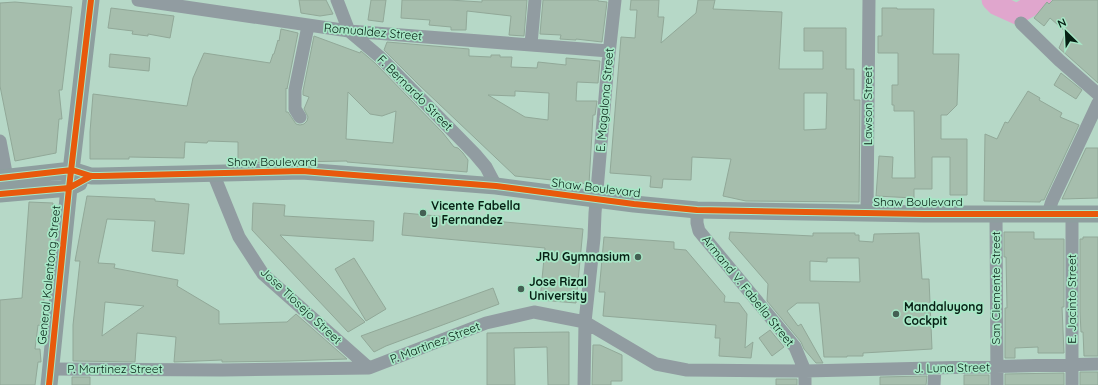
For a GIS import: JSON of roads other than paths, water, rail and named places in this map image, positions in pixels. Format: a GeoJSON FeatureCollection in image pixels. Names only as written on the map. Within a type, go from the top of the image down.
{"type":"FeatureCollection","features":[{"type":"Feature","properties":{"kind":"main road","name":"General Kalentong Street"},"geometry":{"type":"LineString","coordinates":[[50,377],[91,0]]}},
{"type":"Feature","properties":{"kind":"main road","name":"Shaw Boulevard"},"geometry":{"type":"LineString","coordinates":[[4,178],[72,170],[91,176],[302,171],[496,186],[697,210],[867,213],[1098,214]]}},
{"type":"Feature","properties":{"kind":"main road","name":"Shaw Boulevard"},"geometry":{"type":"LineString","coordinates":[[0,194],[70,188],[91,176]]}},
{"type":"Feature","properties":{"kind":"street","name":"Romualdez Street"},"geometry":{"type":"LineString","coordinates":[[138,0],[349,31],[609,51]]}},
{"type":"Feature","properties":{"kind":"street","name":"F. Bernardo Street"},"geometry":{"type":"LineString","coordinates":[[336,0],[349,31],[380,57],[475,154],[486,167],[496,186]]}},
{"type":"Feature","properties":{"kind":"street"},"geometry":{"type":"LineString","coordinates":[[531,44],[535,0]]}},
{"type":"Feature","properties":{"kind":"street","name":"E. Magalona Street"},"geometry":{"type":"LineString","coordinates":[[584,385],[585,322],[609,51],[615,0]]}},
{"type":"Feature","properties":{"kind":"street","name":"Lawson Street"},"geometry":{"type":"LineString","coordinates":[[867,213],[869,0]]}},
{"type":"Feature","properties":{"kind":"street"},"geometry":{"type":"LineString","coordinates":[[1021,23],[1059,60],[1098,94]]}},
{"type":"Feature","properties":{"kind":"street"},"geometry":{"type":"LineString","coordinates":[[300,117],[295,109],[295,90],[308,26]]}},
{"type":"Feature","properties":{"kind":"street"},"geometry":{"type":"LineString","coordinates":[[1048,214],[1052,201],[1093,128],[1098,104]]}},
{"type":"Feature","properties":{"kind":"street"},"geometry":{"type":"LineString","coordinates":[[0,141],[4,178]]}},
{"type":"Feature","properties":{"kind":"street","name":"Jose Tiosejo Street"},"geometry":{"type":"LineString","coordinates":[[213,173],[239,237],[263,274],[369,368]]}},
{"type":"Feature","properties":{"kind":"street","name":"Armand V. Fabella Street"},"geometry":{"type":"LineString","coordinates":[[697,210],[697,223],[699,231],[795,347],[805,371]]}},
{"type":"Feature","properties":{"kind":"street","name":"San Clemente Street"},"geometry":{"type":"LineString","coordinates":[[996,214],[997,385]]}},
{"type":"Feature","properties":{"kind":"street","name":"E. Jacinto Street"},"geometry":{"type":"LineString","coordinates":[[1072,214],[1072,385]]}},
{"type":"Feature","properties":{"kind":"street","name":"P. Martinez Street"},"geometry":{"type":"LineString","coordinates":[[50,377],[222,370],[369,368],[486,323],[534,312],[585,322],[656,364],[687,370],[805,371]]}},
{"type":"Feature","properties":{"kind":"street","name":"J. Luna Street"},"geometry":{"type":"LineString","coordinates":[[805,371],[1098,364]]}},
{"type":"Feature","properties":{"kind":"street"},"geometry":{"type":"LineString","coordinates":[[934,385],[935,368]]}},
{"type":"Feature","properties":{"kind":"street"},"geometry":{"type":"LineString","coordinates":[[805,371],[805,385]]}},
{"type":"Feature","properties":{"kind":"waterway"},"geometry":{"type":"LineString","coordinates":[[992,0],[997,5],[1017,14],[1041,0]]}},
{"type":"Feature","properties":{"kind":"place","name":"Vicente Fabella y Fernandez"},"geometry":{"type":"Point","coordinates":[423,213]}},
{"type":"Feature","properties":{"kind":"place","name":"JRU Gymnasium"},"geometry":{"type":"Point","coordinates":[638,257]}},
{"type":"Feature","properties":{"kind":"place","name":"Jose Rizal University"},"geometry":{"type":"Point","coordinates":[521,289]}},
{"type":"Feature","properties":{"kind":"place","name":"Mandaluyong Cockpit"},"geometry":{"type":"Point","coordinates":[896,314]}}]}
